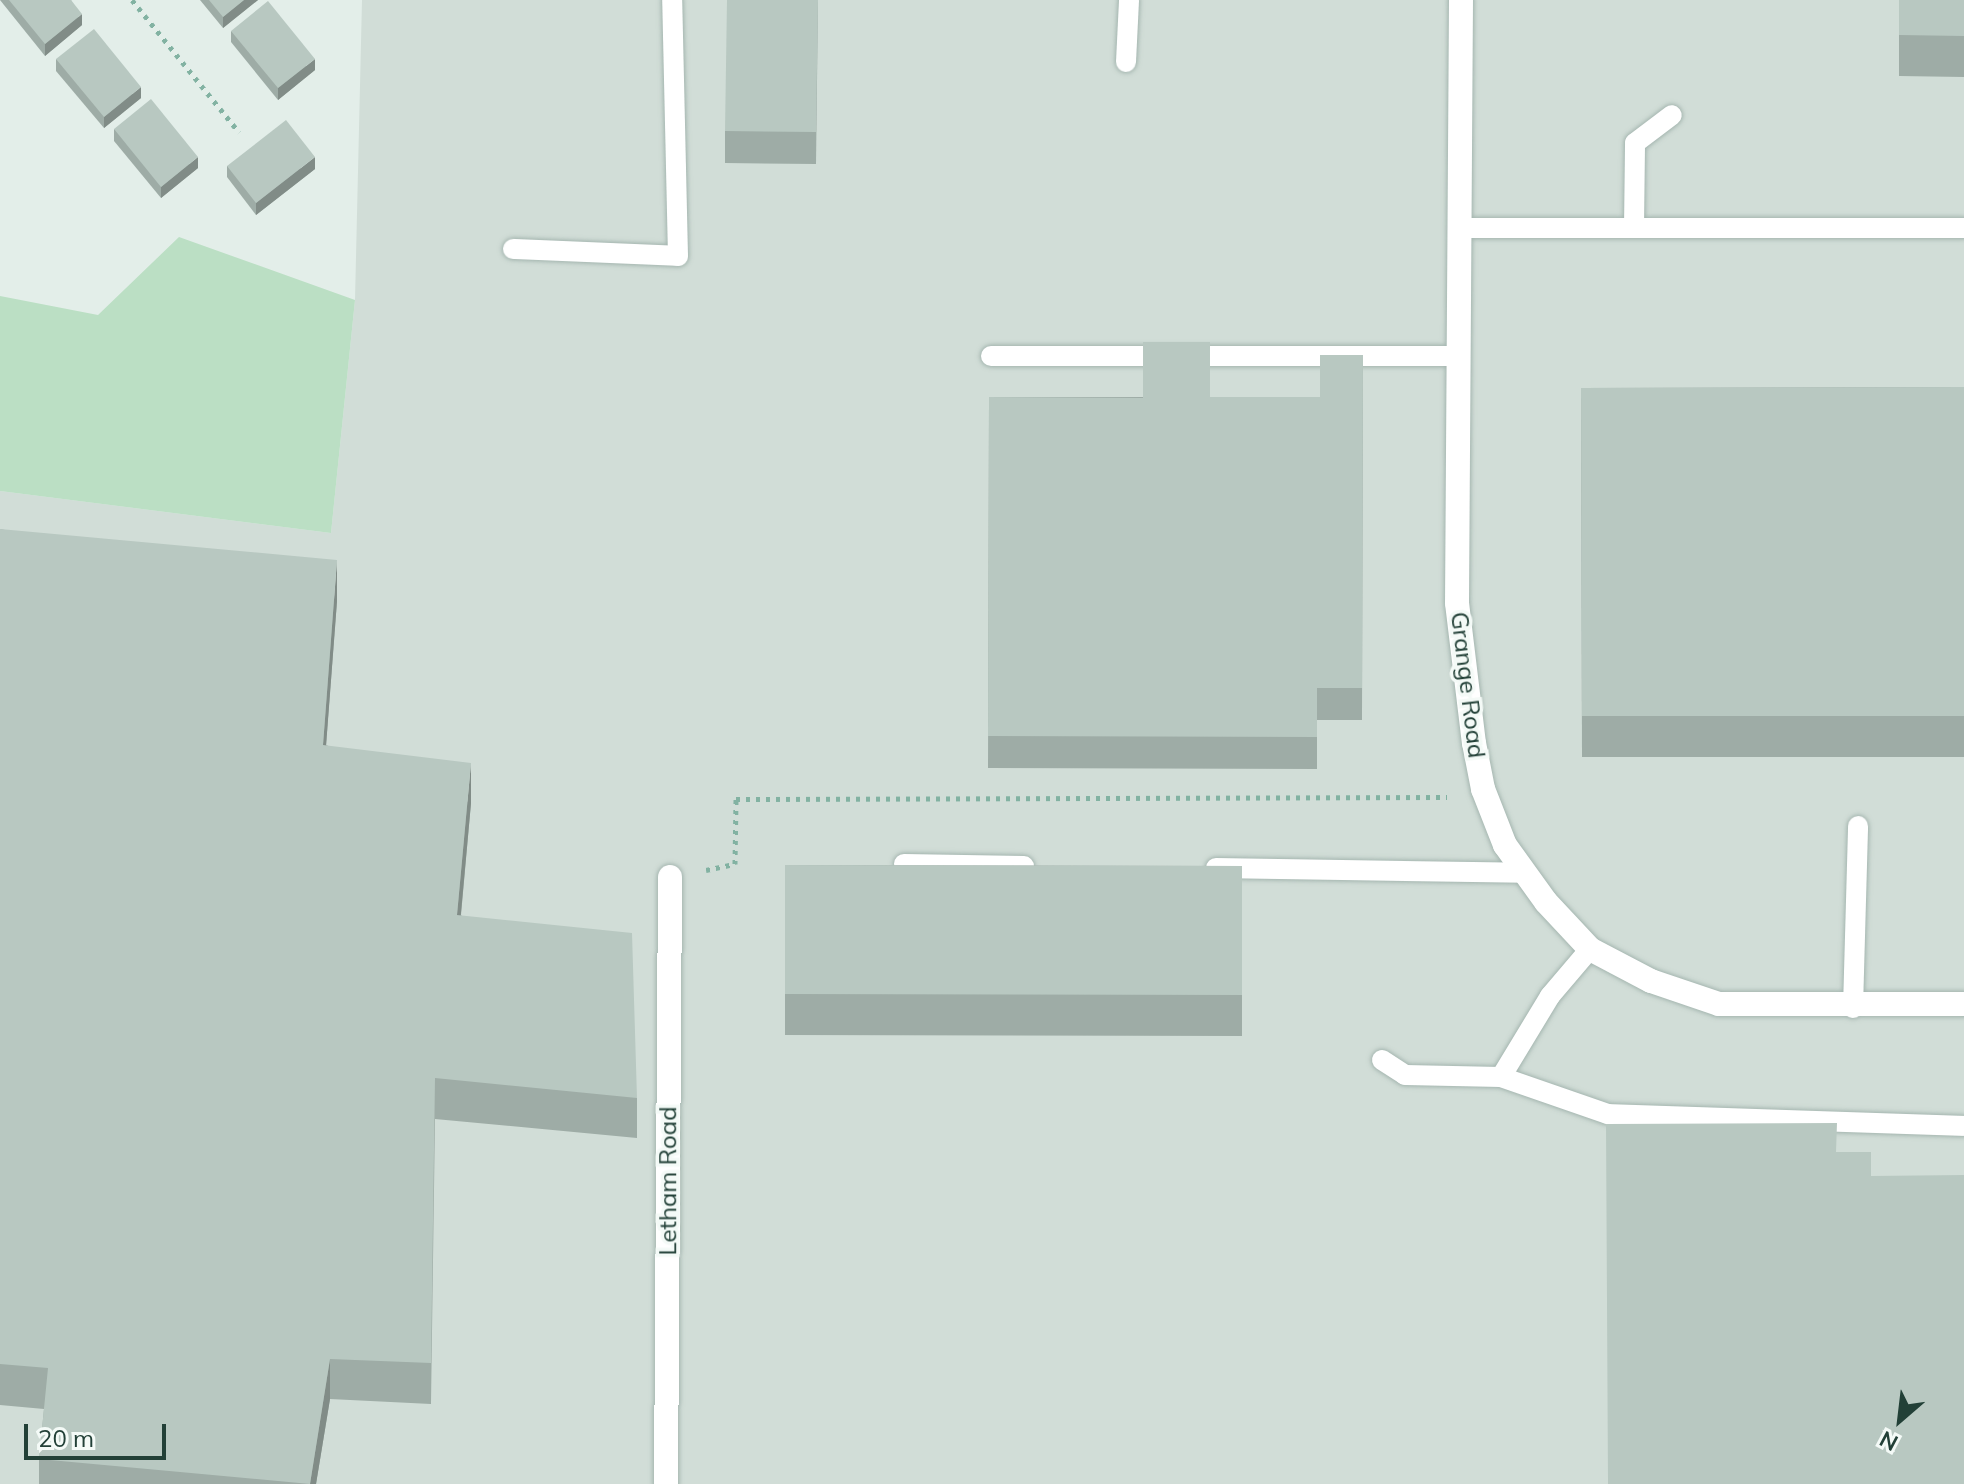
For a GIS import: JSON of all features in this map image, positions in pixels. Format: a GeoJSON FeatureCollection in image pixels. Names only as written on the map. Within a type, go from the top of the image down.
{"type":"FeatureCollection","features":[{"type":"Feature","properties":{"kind":"street","name":"Grange Road"},"geometry":{"type":"LineString","coordinates":[[1461,0],[1457,603],[1483,789],[1505,845],[1524,873],[1590,949],[1651,981],[1719,1004],[1853,1008],[1964,1004]]}},
{"type":"Feature","properties":{"kind":"street","name":"Letham Road"},"geometry":{"type":"LineString","coordinates":[[666,1484],[670,877]]}},
{"type":"Feature","properties":{"kind":"lane"},"geometry":{"type":"LineString","coordinates":[[513,249],[678,256],[672,0]]}},
{"type":"Feature","properties":{"kind":"lane"},"geometry":{"type":"LineString","coordinates":[[1126,62],[1129,0]]}},
{"type":"Feature","properties":{"kind":"lane"},"geometry":{"type":"LineString","coordinates":[[1634,228],[1635,143],[1672,115]]}},
{"type":"Feature","properties":{"kind":"lane"},"geometry":{"type":"LineString","coordinates":[[1459,228],[1964,228]]}},
{"type":"Feature","properties":{"kind":"lane"},"geometry":{"type":"LineString","coordinates":[[991,356],[1458,356]]}},
{"type":"Feature","properties":{"kind":"lane"},"geometry":{"type":"LineString","coordinates":[[1853,1008],[1858,826]]}},
{"type":"Feature","properties":{"kind":"lane"},"geometry":{"type":"LineString","coordinates":[[904,864],[1047,866]]}},
{"type":"Feature","properties":{"kind":"lane"},"geometry":{"type":"LineString","coordinates":[[1190,868],[1524,873]]}},
{"type":"Feature","properties":{"kind":"lane"},"geometry":{"type":"LineString","coordinates":[[1501,1077],[1550,996],[1590,949]]}},
{"type":"Feature","properties":{"kind":"lane"},"geometry":{"type":"LineString","coordinates":[[1382,1060],[1405,1075],[1501,1077],[1608,1114],[1964,1126]]}},
{"type":"Feature","properties":{"kind":"path"},"geometry":{"type":"LineString","coordinates":[[132,0],[239,132]]}},
{"type":"Feature","properties":{"kind":"path"},"geometry":{"type":"LineString","coordinates":[[670,877],[735,864],[736,799],[1437,799],[1483,789]]}},
{"type":"Feature","properties":{"kind":"shaded area"},"geometry":{"type":"Polygon","coordinates":[[[362,0],[1964,0],[1964,1484],[0,1484],[0,491],[331,533],[355,300],[362,0]]]}},
{"type":"Feature","properties":{"kind":"green space"},"geometry":{"type":"Polygon","coordinates":[[[179,237],[355,300],[331,533],[0,491],[0,296],[98,315],[179,237]]]}},
{"type":"Feature","properties":{"kind":"building"},"geometry":{"type":"Polygon","coordinates":[[[9,0],[71,0],[82,14],[45,44],[9,0]]]}},
{"type":"Feature","properties":{"kind":"building"},"geometry":{"type":"Polygon","coordinates":[[[209,0],[244,0],[223,17],[209,0]]]}},
{"type":"Feature","properties":{"kind":"building"},"geometry":{"type":"Polygon","coordinates":[[[727,0],[818,0],[816,132],[725,131],[727,0]]]}},
{"type":"Feature","properties":{"kind":"building"},"geometry":{"type":"Polygon","coordinates":[[[1899,0],[1964,0],[1964,36],[1899,35],[1899,0]]]}},
{"type":"Feature","properties":{"kind":"building"},"geometry":{"type":"Polygon","coordinates":[[[268,1],[315,59],[278,88],[231,31],[268,1]]]}},
{"type":"Feature","properties":{"kind":"building"},"geometry":{"type":"Polygon","coordinates":[[[94,29],[141,87],[104,117],[56,59],[94,29]]]}},
{"type":"Feature","properties":{"kind":"building"},"geometry":{"type":"Polygon","coordinates":[[[151,99],[198,157],[161,187],[114,129],[151,99]]]}},
{"type":"Feature","properties":{"kind":"building"},"geometry":{"type":"Polygon","coordinates":[[[286,120],[315,157],[256,203],[227,166],[286,120]]]}},
{"type":"Feature","properties":{"kind":"building"},"geometry":{"type":"Polygon","coordinates":[[[1143,342],[1210,342],[1210,397],[1320,397],[1320,355],[1363,355],[1362,688],[1317,688],[1317,737],[988,736],[989,397],[1143,398],[1143,342]]]}},
{"type":"Feature","properties":{"kind":"building"},"geometry":{"type":"Polygon","coordinates":[[[1964,387],[1964,716],[1582,716],[1581,388],[1964,387]]]}},
{"type":"Feature","properties":{"kind":"building"},"geometry":{"type":"Polygon","coordinates":[[[0,529],[337,560],[323,745],[471,763],[457,915],[632,933],[637,1098],[435,1078],[431,1363],[330,1359],[310,1484],[39,1459],[48,1368],[0,1364],[0,529]]]}},
{"type":"Feature","properties":{"kind":"building"},"geometry":{"type":"Polygon","coordinates":[[[785,865],[1242,866],[1242,995],[785,994],[785,865]]]}},
{"type":"Feature","properties":{"kind":"building"},"geometry":{"type":"Polygon","coordinates":[[[1837,1123],[1836,1152],[1871,1152],[1871,1176],[1964,1175],[1964,1484],[1608,1484],[1606,1124],[1837,1123]]]}}]}
